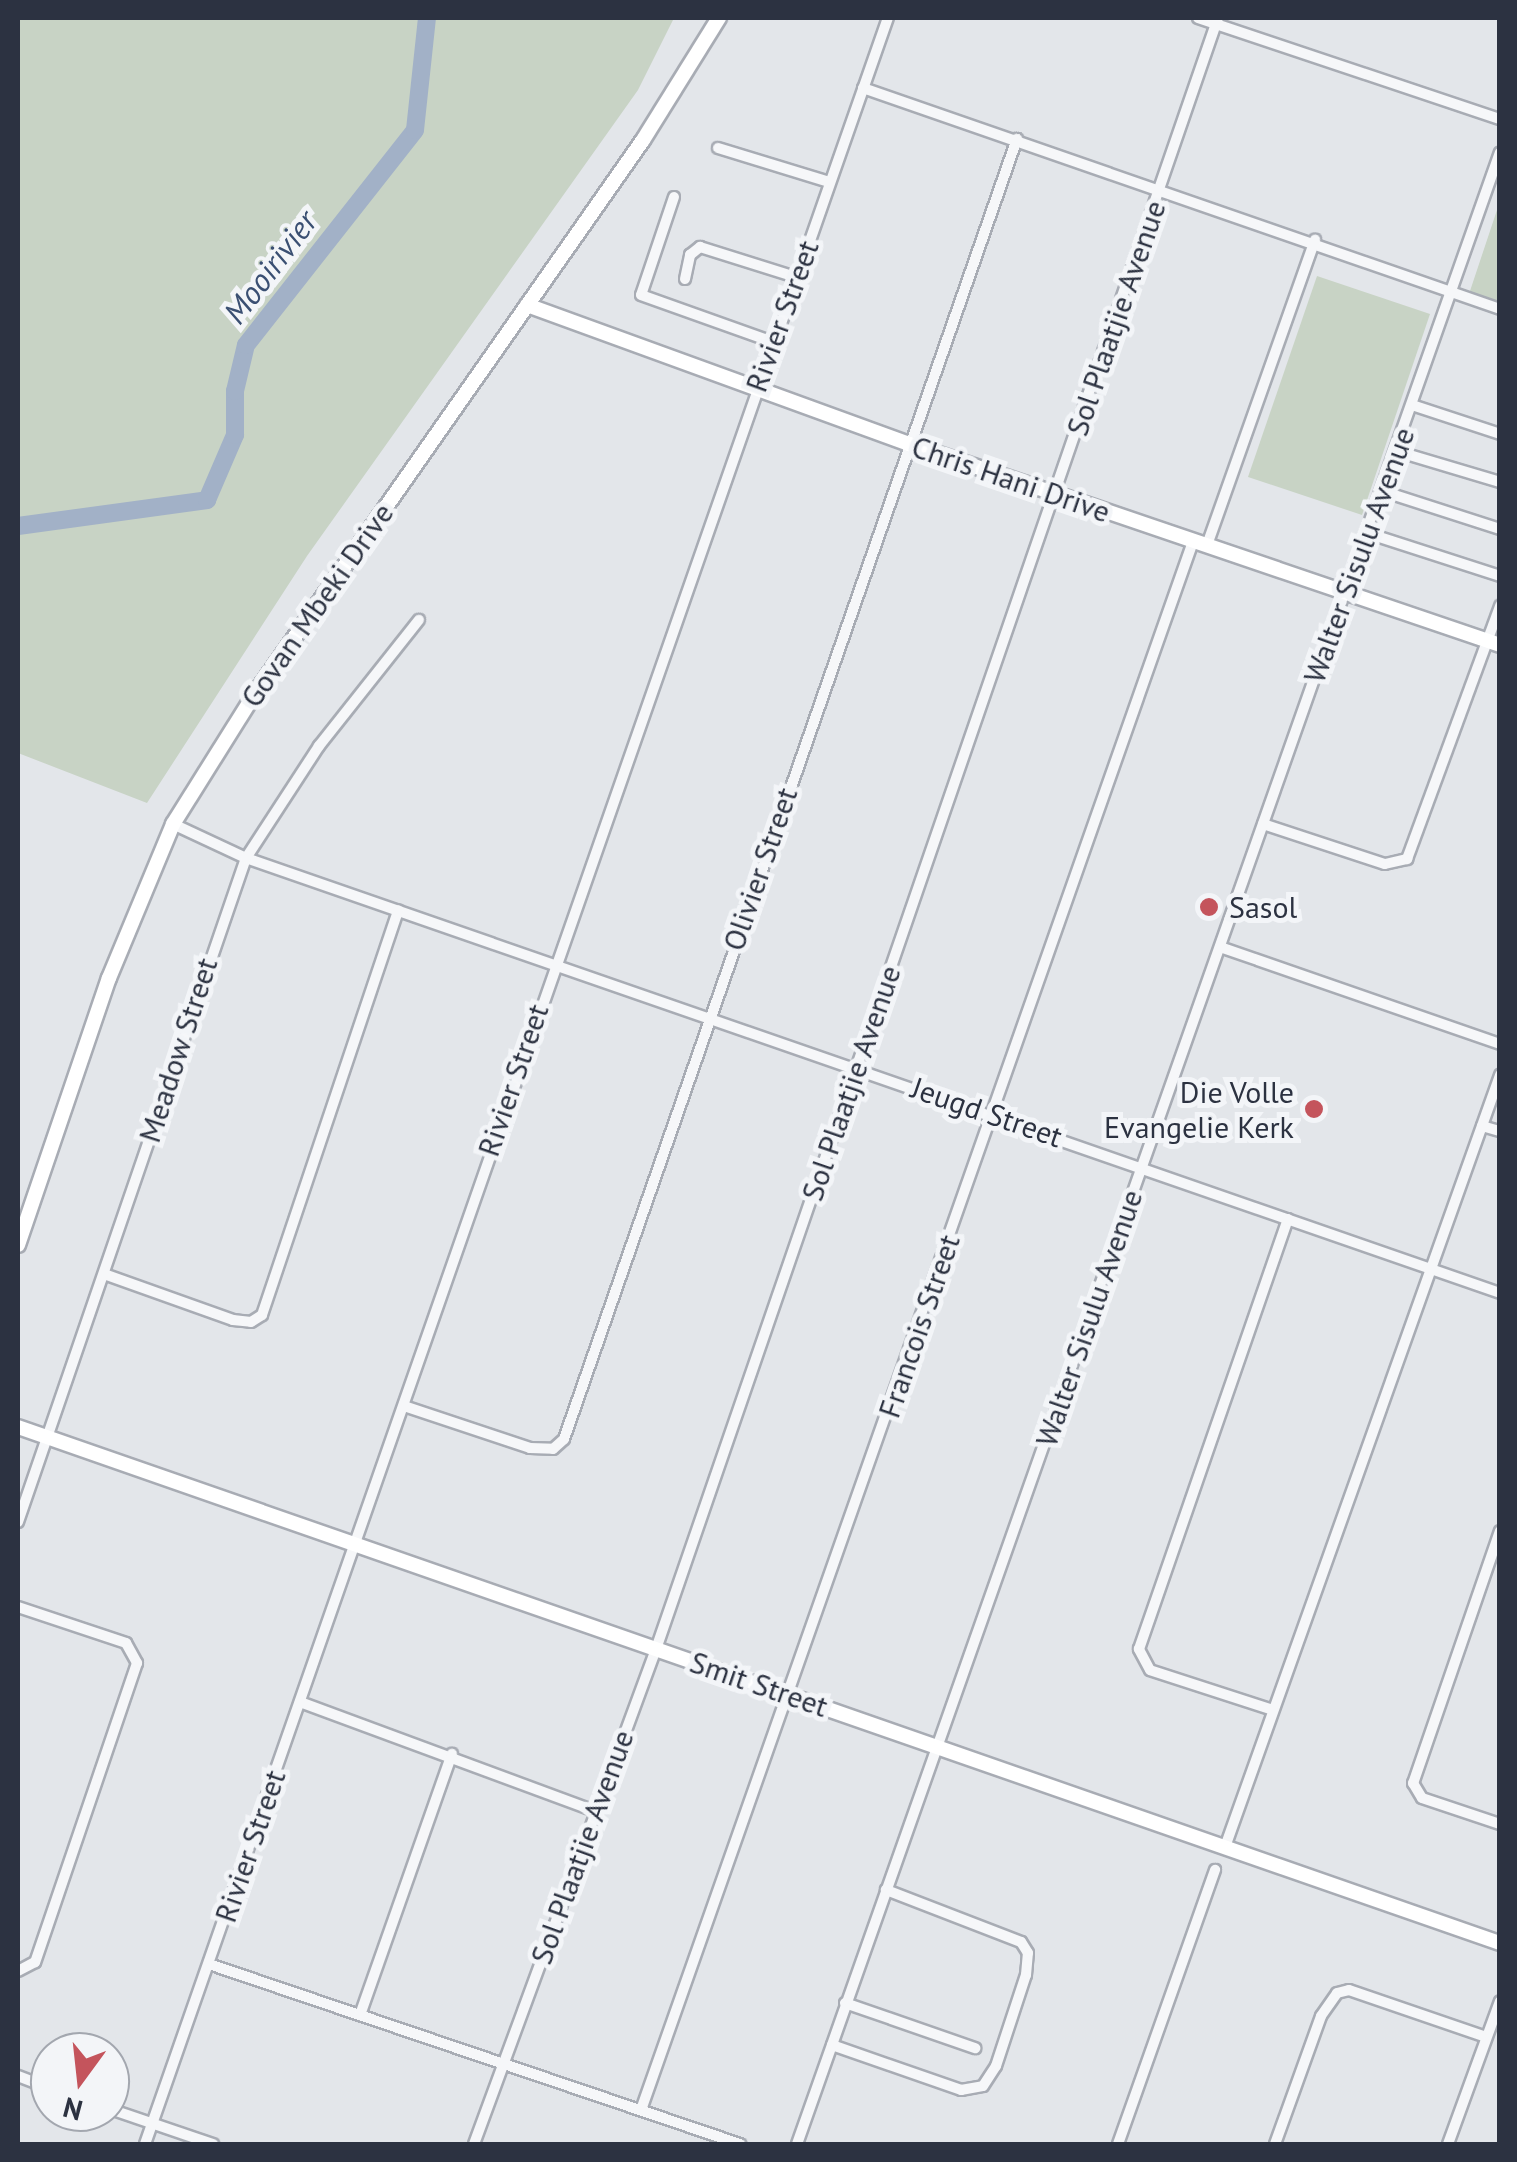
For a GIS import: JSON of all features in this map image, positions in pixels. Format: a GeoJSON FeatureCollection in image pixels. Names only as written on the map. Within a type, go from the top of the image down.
{"type":"FeatureCollection","features":[{"type":"Feature","properties":{"kind":"street","name":"Govan Mbeki Drive"},"geometry":{"type":"LineString","coordinates":[[18,1245],[109,978],[173,824],[252,698],[674,94],[719,18]]}},
{"type":"Feature","properties":{"kind":"street","name":"Rivier Street"},"geometry":{"type":"LineString","coordinates":[[145,2144],[404,1406],[551,965],[888,18]]}},
{"type":"Feature","properties":{"kind":"street"},"geometry":{"type":"LineString","coordinates":[[1198,18],[1217,21],[1500,118]]}},
{"type":"Feature","properties":{"kind":"street","name":"Sol Plaatjie Avenue"},"geometry":{"type":"LineString","coordinates":[[474,2144],[656,1649],[1217,21]]}},
{"type":"Feature","properties":{"kind":"street"},"geometry":{"type":"LineString","coordinates":[[863,88],[1160,192],[1315,240],[1500,309]]}},
{"type":"Feature","properties":{"kind":"street","name":"Olivier Street"},"geometry":{"type":"LineString","coordinates":[[404,1406],[530,1448],[560,1446],[1016,140]]}},
{"type":"Feature","properties":{"kind":"street"},"geometry":{"type":"LineString","coordinates":[[718,148],[828,182]]}},
{"type":"Feature","properties":{"kind":"street","name":"Walter Sisulu Avenue"},"geometry":{"type":"LineString","coordinates":[[797,2144],[1500,152]]}},
{"type":"Feature","properties":{"kind":"street"},"geometry":{"type":"LineString","coordinates":[[674,197],[642,295],[773,342]]}},
{"type":"Feature","properties":{"kind":"street","name":"Francois Street"},"geometry":{"type":"LineString","coordinates":[[641,2110],[994,1114],[1200,544],[1315,240]]}},
{"type":"Feature","properties":{"kind":"street"},"geometry":{"type":"LineString","coordinates":[[685,278],[690,255],[700,247],[796,278]]}},
{"type":"Feature","properties":{"kind":"street","name":"Chris Hani Drive"},"geometry":{"type":"LineString","coordinates":[[526,305],[909,444],[1494,643]]}},
{"type":"Feature","properties":{"kind":"street"},"geometry":{"type":"LineString","coordinates":[[1412,406],[1500,434]]}},
{"type":"Feature","properties":{"kind":"street"},"geometry":{"type":"LineString","coordinates":[[1396,450],[1500,482]]}},
{"type":"Feature","properties":{"kind":"street"},"geometry":{"type":"LineString","coordinates":[[1382,491],[1500,529]]}},
{"type":"Feature","properties":{"kind":"street"},"geometry":{"type":"LineString","coordinates":[[1367,533],[1500,576]]}},
{"type":"Feature","properties":{"kind":"street"},"geometry":{"type":"LineString","coordinates":[[1263,824],[1384,864],[1407,860],[1494,643],[1500,606]]}},
{"type":"Feature","properties":{"kind":"street","name":"Meadow Street"},"geometry":{"type":"LineString","coordinates":[[18,1522],[246,858],[319,746],[419,620]]}},
{"type":"Feature","properties":{"kind":"street","name":"Jeugd Street"},"geometry":{"type":"LineString","coordinates":[[173,824],[246,858],[994,1114],[1500,1293]]}},
{"type":"Feature","properties":{"kind":"street"},"geometry":{"type":"LineString","coordinates":[[104,1274],[233,1320],[251,1322],[262,1314],[398,910]]}},
{"type":"Feature","properties":{"kind":"street"},"geometry":{"type":"LineString","coordinates":[[1220,947],[1500,1044]]}},
{"type":"Feature","properties":{"kind":"street"},"geometry":{"type":"LineString","coordinates":[[1225,1847],[1500,1075]]}},
{"type":"Feature","properties":{"kind":"street"},"geometry":{"type":"LineString","coordinates":[[1482,1126],[1500,1131]]}},
{"type":"Feature","properties":{"kind":"street"},"geometry":{"type":"LineString","coordinates":[[1274,1710],[1150,1670],[1139,1649],[1288,1219]]}},
{"type":"Feature","properties":{"kind":"street","name":"Smit Street"},"geometry":{"type":"LineString","coordinates":[[18,1427],[1500,1943]]}},
{"type":"Feature","properties":{"kind":"street"},"geometry":{"type":"LineString","coordinates":[[1500,1531],[1413,1783],[1422,1798],[1500,1824]]}},
{"type":"Feature","properties":{"kind":"street"},"geometry":{"type":"LineString","coordinates":[[18,1607],[126,1643],[138,1664],[34,1962],[18,1971]]}},
{"type":"Feature","properties":{"kind":"street"},"geometry":{"type":"LineString","coordinates":[[300,1702],[452,1754],[596,1811]]}},
{"type":"Feature","properties":{"kind":"street"},"geometry":{"type":"LineString","coordinates":[[360,2015],[452,1754]]}},
{"type":"Feature","properties":{"kind":"street"},"geometry":{"type":"LineString","coordinates":[[1118,2144],[1215,1870]]}},
{"type":"Feature","properties":{"kind":"street"},"geometry":{"type":"LineString","coordinates":[[832,2046],[961,2090],[983,2086],[996,2066],[1026,1975],[1028,1953],[1021,1942],[886,1890]]}},
{"type":"Feature","properties":{"kind":"street"},"geometry":{"type":"LineString","coordinates":[[209,1964],[740,2144]]}},
{"type":"Feature","properties":{"kind":"street"},"geometry":{"type":"LineString","coordinates":[[1275,2144],[1322,2016],[1337,1993],[1349,1990],[1486,2037]]}},
{"type":"Feature","properties":{"kind":"street"},"geometry":{"type":"LineString","coordinates":[[1448,2144],[1500,2002]]}},
{"type":"Feature","properties":{"kind":"street"},"geometry":{"type":"LineString","coordinates":[[845,2003],[975,2048]]}},
{"type":"Feature","properties":{"kind":"street"},"geometry":{"type":"LineString","coordinates":[[130,2115],[213,2144]]}},
{"type":"Feature","properties":{"kind":"green space"},"geometry":{"type":"Polygon","coordinates":[[[18,18],[674,18],[638,90],[307,556],[147,803],[18,753],[18,18]]]}},
{"type":"Feature","properties":{"kind":"green space"},"geometry":{"type":"Polygon","coordinates":[[[1499,204],[1499,304],[1469,294],[1499,204]]]}},
{"type":"Feature","properties":{"kind":"green space"},"geometry":{"type":"Polygon","coordinates":[[[1317,276],[1430,314],[1362,515],[1248,477],[1317,276]]]}},
{"type":"Feature","properties":{"kind":"waterway","name":"Mooirivier"},"geometry":{"type":"LineString","coordinates":[[18,526],[207,500],[235,435],[235,391],[246,345],[415,130],[427,18]]}},
{"type":"Feature","properties":{"kind":"place","name":"Sasol"},"geometry":{"type":"Point","coordinates":[1209,907]}},
{"type":"Feature","properties":{"kind":"place","name":"Die Volle Evangelie Kerk"},"geometry":{"type":"Point","coordinates":[1314,1109]}}]}
